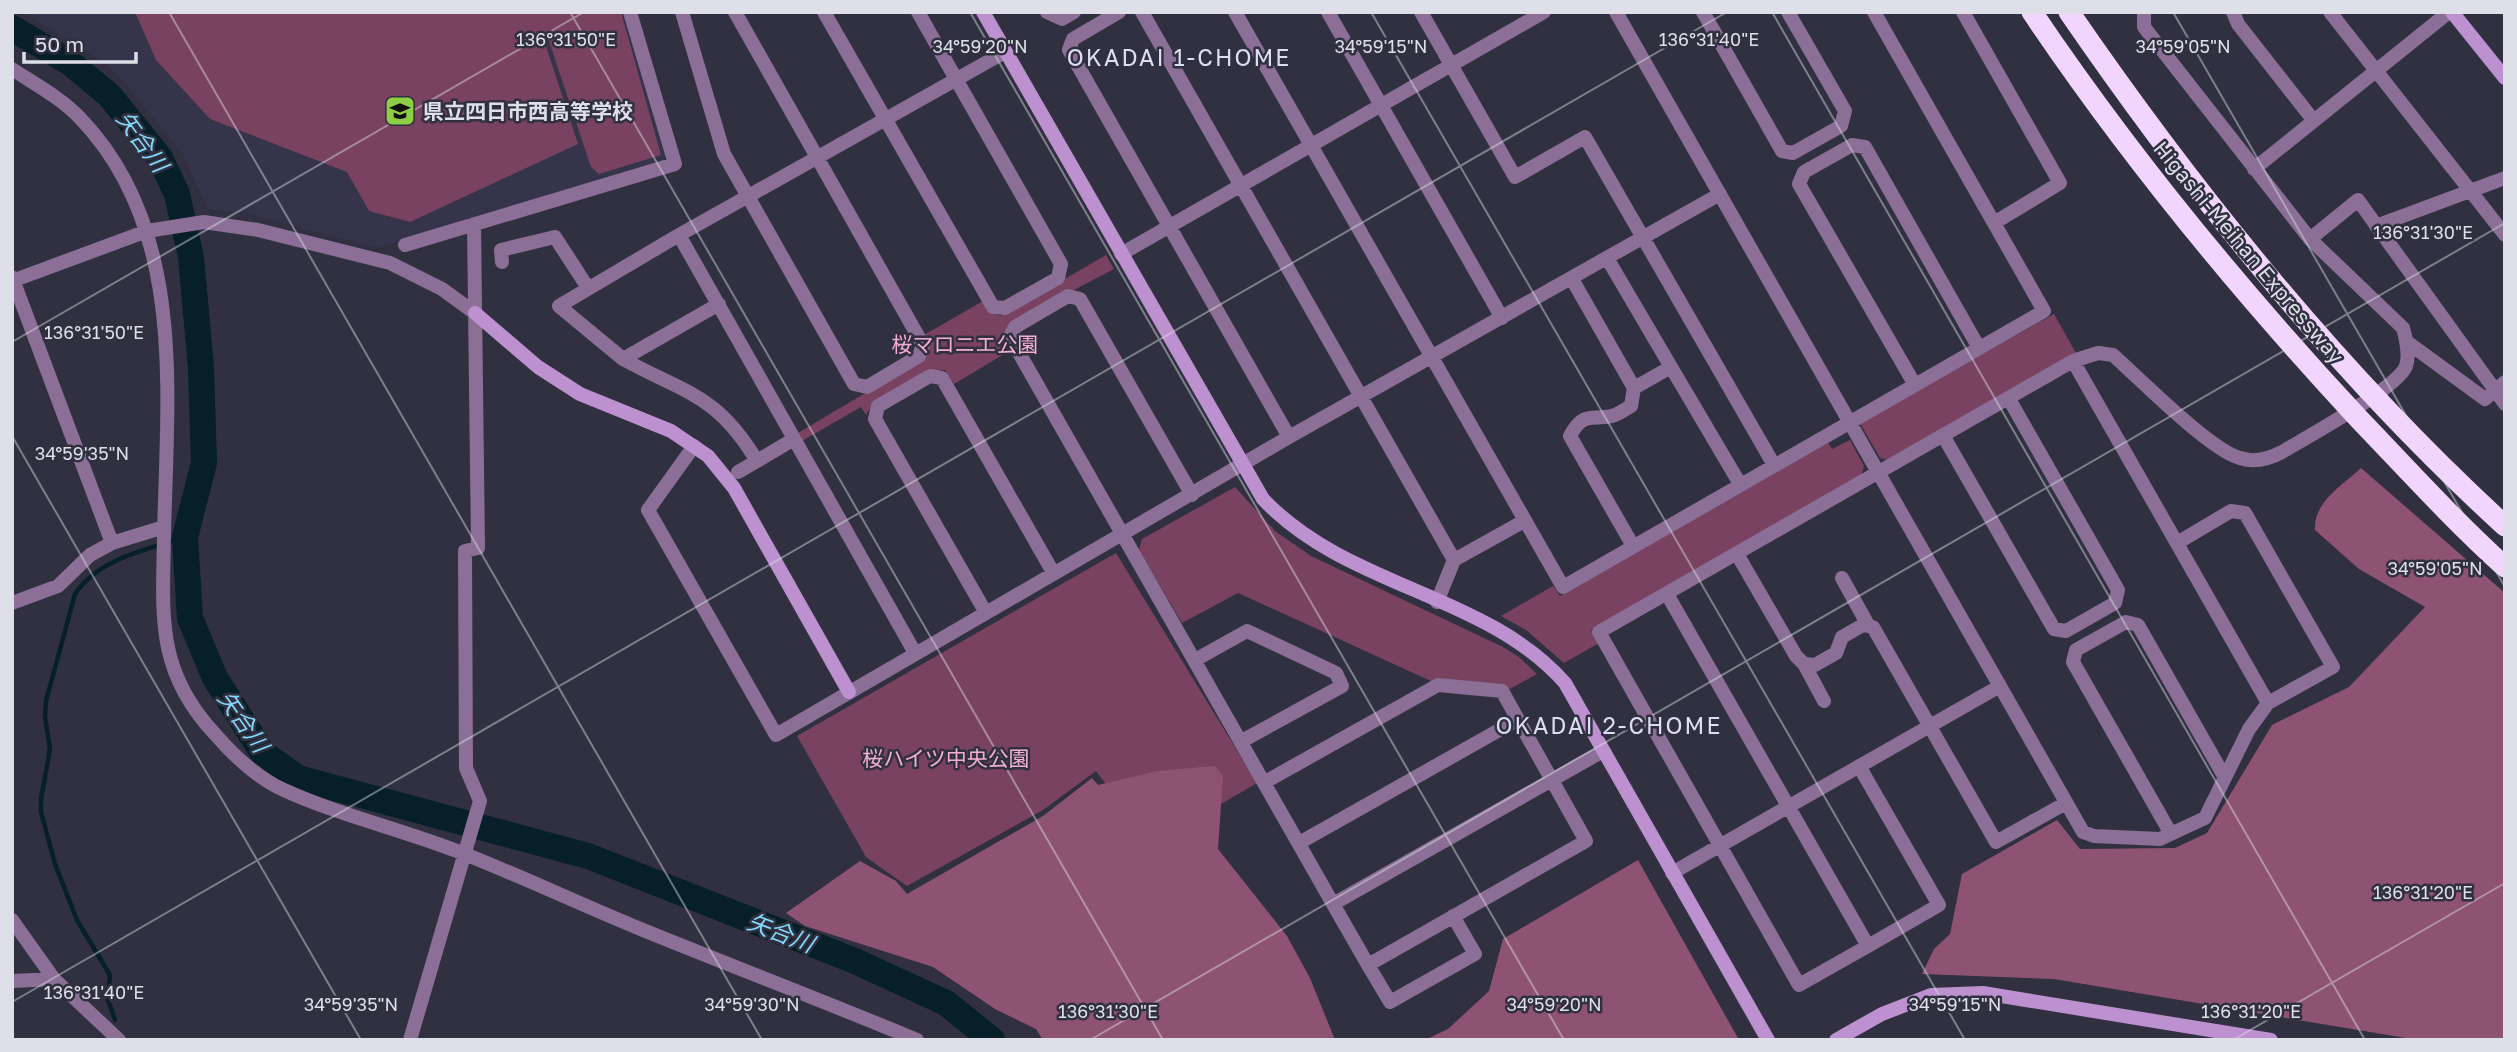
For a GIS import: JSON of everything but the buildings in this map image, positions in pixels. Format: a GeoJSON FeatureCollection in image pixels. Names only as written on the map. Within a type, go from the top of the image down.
{"type":"FeatureCollection","features":[{"type":"Feature","properties":{"kind":"highway","name":"Higashi-Meihan Expressway"},"geometry":{"type":"LineString","coordinates":[[2032,12],[2136,155],[2256,306],[2421,485],[2505,567]]}},
{"type":"Feature","properties":{"kind":"highway","name":"Higashi-Meihan Expressway"},"geometry":{"type":"LineString","coordinates":[[2069,12],[2166,146],[2278,288],[2330,347],[2505,526]]}},
{"type":"Feature","properties":{"kind":"street"},"geometry":{"type":"LineString","coordinates":[[405,245],[675,164],[629,12]]}},
{"type":"Feature","properties":{"kind":"street"},"geometry":{"type":"LineString","coordinates":[[682,12],[724,154],[854,384],[867,387],[919,356],[923,345],[735,12]]}},
{"type":"Feature","properties":{"kind":"street"},"geometry":{"type":"LineString","coordinates":[[824,12],[993,307],[1005,308],[1058,278],[1061,264],[918,12]]}},
{"type":"Feature","properties":{"kind":"street"},"geometry":{"type":"LineString","coordinates":[[983,12],[1241,466],[1263,499],[1296,531],[1356,565],[1523,643],[1553,669],[1565,683],[1768,1040]]}},
{"type":"Feature","properties":{"kind":"street"},"geometry":{"type":"LineString","coordinates":[[1048,12],[1062,19],[1074,12]]}},
{"type":"Feature","properties":{"kind":"street"},"geometry":{"type":"LineString","coordinates":[[1119,12],[1073,39],[1069,50],[1289,437]]}},
{"type":"Feature","properties":{"kind":"street"},"geometry":{"type":"LineString","coordinates":[[1142,12],[1454,559]]}},
{"type":"Feature","properties":{"kind":"street"},"geometry":{"type":"LineString","coordinates":[[1235,12],[1563,587],[2044,311],[1874,12]]}},
{"type":"Feature","properties":{"kind":"street"},"geometry":{"type":"LineString","coordinates":[[1328,12],[1502,318]]}},
{"type":"Feature","properties":{"kind":"street"},"geometry":{"type":"LineString","coordinates":[[1421,12],[1514,177],[1585,137],[1774,465]]}},
{"type":"Feature","properties":{"kind":"street"},"geometry":{"type":"LineString","coordinates":[[1121,254],[1452,66],[1520,18],[1544,12]]}},
{"type":"Feature","properties":{"kind":"street"},"geometry":{"type":"LineString","coordinates":[[1616,12],[2066,803],[2083,832],[2094,836],[2160,839],[2205,818],[2249,729],[2268,703],[2333,667],[2245,513],[2231,511],[2177,543]]}},
{"type":"Feature","properties":{"kind":"street"},"geometry":{"type":"LineString","coordinates":[[1703,12],[1782,151],[1793,152],[1841,126]]}},
{"type":"Feature","properties":{"kind":"street"},"geometry":{"type":"LineString","coordinates":[[1788,12],[1845,111],[1841,126],[1852,145]]}},
{"type":"Feature","properties":{"kind":"street"},"geometry":{"type":"LineString","coordinates":[[1963,12],[2060,183],[1994,223]]}},
{"type":"Feature","properties":{"kind":"street"},"geometry":{"type":"LineString","coordinates":[[1859,766],[1939,905],[1800,985],[1599,632],[2073,361],[2098,354],[2113,355],[2213,444],[2234,456],[2260,460],[2282,453],[2391,385],[2406,366],[2407,342],[2403,328],[2310,239],[2144,27],[2144,12]]}},
{"type":"Feature","properties":{"kind":"street"},"geometry":{"type":"LineString","coordinates":[[2233,12],[2238,24],[2314,121]]}},
{"type":"Feature","properties":{"kind":"street"},"geometry":{"type":"LineString","coordinates":[[2330,12],[2505,235]]}},
{"type":"Feature","properties":{"kind":"street"},"geometry":{"type":"LineString","coordinates":[[2254,169],[2450,12],[2505,78]]}},
{"type":"Feature","properties":{"kind":"street"},"geometry":{"type":"LineString","coordinates":[[757,461],[743,437],[706,401],[623,359],[559,306],[1005,51]]}},
{"type":"Feature","properties":{"kind":"street"},"geometry":{"type":"LineString","coordinates":[[12,69],[67,107],[92,132],[127,183],[147,230],[162,299],[165,339],[167,445],[162,617],[172,662],[194,708],[228,748],[282,789],[464,849],[917,1040]]}},
{"type":"Feature","properties":{"kind":"street"},"geometry":{"type":"LineString","coordinates":[[1915,385],[1799,184],[1804,172],[1852,145],[1865,147],[1979,348]]}},
{"type":"Feature","properties":{"kind":"street"},"geometry":{"type":"LineString","coordinates":[[1793,152],[1804,172]]}},
{"type":"Feature","properties":{"kind":"street"},"geometry":{"type":"LineString","coordinates":[[2376,226],[2505,178]]}},
{"type":"Feature","properties":{"kind":"street"},"geometry":{"type":"LineString","coordinates":[[694,446],[648,510],[776,735],[1289,437],[1720,194]]}},
{"type":"Feature","properties":{"kind":"street"},"geometry":{"type":"LineString","coordinates":[[2310,239],[2358,200],[2500,386],[2505,404]]}},
{"type":"Feature","properties":{"kind":"street"},"geometry":{"type":"LineString","coordinates":[[112,543],[13,279],[147,230],[204,222],[258,230],[390,263],[442,289],[475,313],[538,367],[580,394],[671,431],[694,446],[727,478],[849,692]]}},
{"type":"Feature","properties":{"kind":"street"},"geometry":{"type":"LineString","coordinates":[[410,1040],[480,801],[466,768],[465,551],[478,548],[474,224]]}},
{"type":"Feature","properties":{"kind":"street"},"geometry":{"type":"LineString","coordinates":[[679,235],[915,653]]}},
{"type":"Feature","properties":{"kind":"street"},"geometry":{"type":"LineString","coordinates":[[502,262],[501,250],[555,237],[588,288]]}},
{"type":"Feature","properties":{"kind":"street"},"geometry":{"type":"LineString","coordinates":[[1607,258],[1740,484]]}},
{"type":"Feature","properties":{"kind":"street"},"geometry":{"type":"LineString","coordinates":[[1572,279],[1634,388],[1630,406],[1613,415],[1588,416],[1576,424],[1570,436],[1633,546]]}},
{"type":"Feature","properties":{"kind":"street"},"geometry":{"type":"LineString","coordinates":[[1192,495],[1080,299],[1068,296],[1015,327],[1010,337],[1390,1002],[1475,954],[1453,916]]}},
{"type":"Feature","properties":{"kind":"street"},"geometry":{"type":"LineString","coordinates":[[623,359],[719,304]]}},
{"type":"Feature","properties":{"kind":"street"},"geometry":{"type":"LineString","coordinates":[[2407,342],[2485,399],[2500,386]]}},
{"type":"Feature","properties":{"kind":"street"},"geometry":{"type":"LineString","coordinates":[[2073,361],[2268,703]]}},
{"type":"Feature","properties":{"kind":"street"},"geometry":{"type":"LineString","coordinates":[[1634,388],[1671,367]]}},
{"type":"Feature","properties":{"kind":"street"},"geometry":{"type":"LineString","coordinates":[[986,613],[875,419],[878,406],[930,376],[943,378],[1054,574]]}},
{"type":"Feature","properties":{"kind":"street"},"geometry":{"type":"LineString","coordinates":[[2009,399],[2118,590],[2115,603],[2126,622]]}},
{"type":"Feature","properties":{"kind":"street"},"geometry":{"type":"LineString","coordinates":[[1944,437],[2054,629],[2066,631],[2115,603]]}},
{"type":"Feature","properties":{"kind":"street"},"geometry":{"type":"LineString","coordinates":[[738,472],[794,439]]}},
{"type":"Feature","properties":{"kind":"street"},"geometry":{"type":"LineString","coordinates":[[1437,602],[1454,559],[1524,521]]}},
{"type":"Feature","properties":{"kind":"street"},"geometry":{"type":"LineString","coordinates":[[12,603],[58,586],[90,555],[112,543],[164,530]]}},
{"type":"Feature","properties":{"kind":"street"},"geometry":{"type":"LineString","coordinates":[[1737,554],[1825,701]]}},
{"type":"Feature","properties":{"kind":"street"},"geometry":{"type":"LineString","coordinates":[[1842,578],[1868,625]]}},
{"type":"Feature","properties":{"kind":"street"},"geometry":{"type":"LineString","coordinates":[[1667,594],[1868,946]]}},
{"type":"Feature","properties":{"kind":"street"},"geometry":{"type":"LineString","coordinates":[[2076,650],[2126,622],[2138,625],[2224,776]]}},
{"type":"Feature","properties":{"kind":"street"},"geometry":{"type":"LineString","coordinates":[[1804,664],[1815,665],[1836,653],[1842,637],[1863,625],[1873,627],[1996,842],[2066,803]]}},
{"type":"Feature","properties":{"kind":"street"},"geometry":{"type":"LineString","coordinates":[[1195,660],[1247,631],[1336,673],[1342,686],[1242,741]]}},
{"type":"Feature","properties":{"kind":"street"},"geometry":{"type":"LineString","coordinates":[[2066,631],[2076,650],[2073,662],[2171,834]]}},
{"type":"Feature","properties":{"kind":"street"},"geometry":{"type":"LineString","coordinates":[[1265,782],[1438,685],[1502,691],[1586,841],[1368,965]]}},
{"type":"Feature","properties":{"kind":"street"},"geometry":{"type":"LineString","coordinates":[[1672,873],[2000,686]]}},
{"type":"Feature","properties":{"kind":"street"},"geometry":{"type":"LineString","coordinates":[[1299,843],[1517,720]]}},
{"type":"Feature","properties":{"kind":"street"},"geometry":{"type":"LineString","coordinates":[[1333,904],[1603,751]]}},
{"type":"Feature","properties":{"kind":"street"},"geometry":{"type":"LineString","coordinates":[[12,920],[54,979],[119,1040]]}},
{"type":"Feature","properties":{"kind":"street"},"geometry":{"type":"LineString","coordinates":[[12,981],[54,979]]}},
{"type":"Feature","properties":{"kind":"street"},"geometry":{"type":"LineString","coordinates":[[1836,1040],[1882,1014],[1931,996],[1983,993],[2271,1040]]}},
{"type":"Feature","properties":{"kind":"shaded area","name":"県立四日市西高等学校"},"geometry":{"type":"Polygon","coordinates":[[[24,12],[623,12],[666,160],[377,248],[246,213],[208,209],[182,153],[130,89],[104,62],[24,12]]]}},
{"type":"Feature","properties":{"kind":"shaded area"},"geometry":{"type":"Polygon","coordinates":[[[2361,468],[2505,593],[2505,1040],[2418,1040],[2054,979],[1922,974],[1934,949],[1950,934],[1962,874],[2057,820],[2080,849],[2175,848],[2207,833],[2272,725],[2349,687],[2425,607],[2359,569],[2315,530],[2319,511],[2324,503],[2361,468]]]}},
{"type":"Feature","properties":{"kind":"shaded area"},"geometry":{"type":"Polygon","coordinates":[[[1215,766],[1223,776],[1218,849],[1287,936],[1310,978],[1335,1040],[1043,1040],[1036,1029],[995,1009],[933,967],[805,926],[786,913],[860,861],[896,881],[907,894],[1043,816],[1092,778],[1098,785],[1158,771],[1215,766]]]}},
{"type":"Feature","properties":{"kind":"shaded area"},"geometry":{"type":"Polygon","coordinates":[[[1638,860],[1739,1040],[1425,1040],[1448,1029],[1489,991],[1503,939],[1638,860]]]}},
{"type":"Feature","properties":{"kind":"green space","name":"県立四日市西高等学校"},"geometry":{"type":"Polygon","coordinates":[[[135,12],[621,12],[661,155],[599,174],[591,167],[547,35],[543,37],[578,144],[410,222],[369,211],[347,172],[210,119],[156,60],[135,12]]]}},
{"type":"Feature","properties":{"kind":"green space","name":"桜マロニエ公園"},"geometry":{"type":"Polygon","coordinates":[[[1106,255],[1114,269],[1009,324],[1011,350],[954,384],[945,370],[913,378],[889,392],[866,415],[861,407],[802,441],[798,433],[924,358],[924,335],[983,301],[990,313],[1001,316],[1106,255]]]}},
{"type":"Feature","properties":{"kind":"green space"},"geometry":{"type":"Polygon","coordinates":[[[2054,314],[2076,353],[1888,460],[1880,458],[1860,423],[2054,314]]]}},
{"type":"Feature","properties":{"kind":"green space"},"geometry":{"type":"Polygon","coordinates":[[[1850,440],[1864,466],[1861,477],[1591,630],[1599,643],[1564,663],[1526,630],[1501,616],[1553,586],[1560,596],[1828,443],[1832,449],[1850,440]]]}},
{"type":"Feature","properties":{"kind":"green space"},"geometry":{"type":"Polygon","coordinates":[[[1235,487],[1275,531],[1311,556],[1503,647],[1519,657],[1537,674],[1508,690],[1433,682],[1238,593],[1182,623],[1139,550],[1142,539],[1235,487]]]}},
{"type":"Feature","properties":{"kind":"green space","name":"桜ハイツ中央公園"},"geometry":{"type":"Polygon","coordinates":[[[1116,553],[1257,783],[1204,814],[1134,822],[1096,771],[1043,810],[907,886],[866,857],[797,736],[1116,553]]]}},
{"type":"Feature","properties":{"kind":"waterway","name":"矢合川"},"geometry":{"type":"LineString","coordinates":[[12,28],[69,62],[109,95],[160,158],[177,194],[191,257],[201,368],[204,463],[185,537],[190,618],[215,678],[263,753],[298,778],[588,856],[855,961],[946,1003],[992,1040]]}},
{"type":"Feature","properties":{"kind":"waterway"},"geometry":{"type":"LineString","coordinates":[[115,1020],[108,1000],[110,975],[77,920],[55,864],[41,812],[50,749],[45,717],[46,701],[75,594],[85,582],[97,572],[125,557],[185,537]]}},
{"type":"Feature","properties":{"kind":"place","name":"県立四日市西高等学校"},"geometry":{"type":"Point","coordinates":[400,111]}},
{"type":"Feature","properties":{"kind":"district","name":"OKADAI 1-CHOME"},"geometry":{"type":"Point","coordinates":[1179,57]}},
{"type":"Feature","properties":{"kind":"district","name":"OKADAI 2-CHOME"},"geometry":{"type":"Point","coordinates":[1609,725]}}]}
